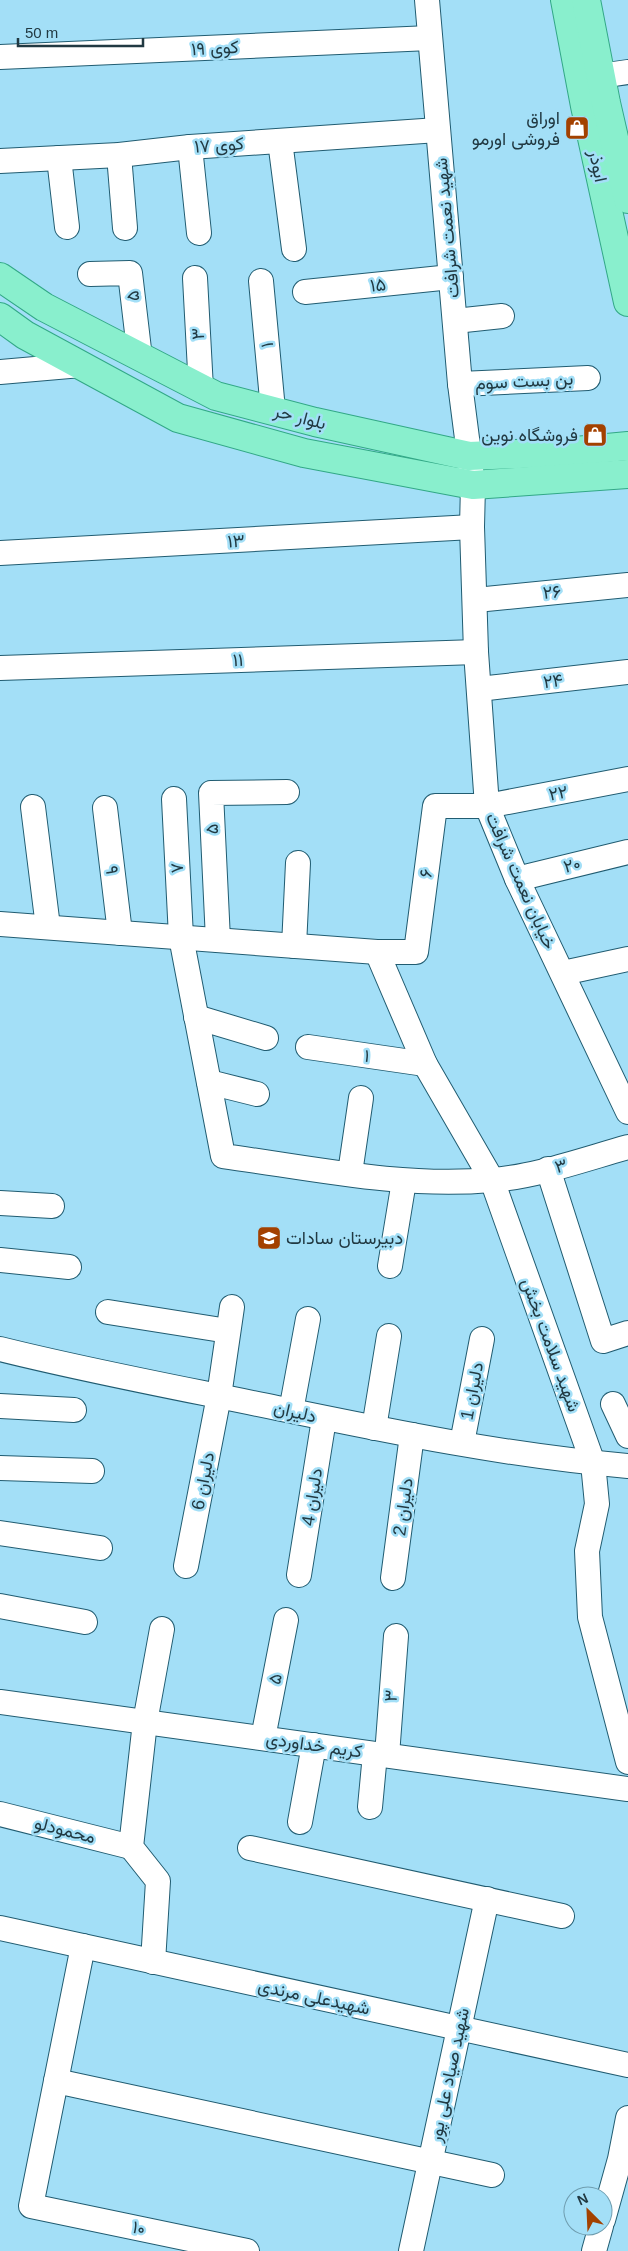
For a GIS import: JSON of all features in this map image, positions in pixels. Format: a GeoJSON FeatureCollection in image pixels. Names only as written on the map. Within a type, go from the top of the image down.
{"type":"FeatureCollection","features":[{"type":"Feature","properties":{"kind":"main road","name":"ابوذر"},"geometry":{"type":"LineString","coordinates":[[565,0],[596,104],[627,192]]}},
{"type":"Feature","properties":{"kind":"main road","name":"ابوذر"},"geometry":{"type":"LineString","coordinates":[[586,0],[600,76],[596,104],[628,302]]}},
{"type":"Feature","properties":{"kind":"main road","name":"بلوار حر"},"geometry":{"type":"LineString","coordinates":[[0,277],[44,307],[216,396],[315,422],[469,456],[565,452],[628,446]]}},
{"type":"Feature","properties":{"kind":"main road"},"geometry":{"type":"LineString","coordinates":[[25,335],[44,307]]}},
{"type":"Feature","properties":{"kind":"main road","name":"بلوار حر"},"geometry":{"type":"LineString","coordinates":[[0,317],[25,335],[178,418],[304,453],[473,485],[628,474]]}},
{"type":"Feature","properties":{"kind":"street","name":"شهید نعمت شرافت"},"geometry":{"type":"LineString","coordinates":[[427,0],[460,384],[473,485]]}},
{"type":"Feature","properties":{"kind":"street","name":"کوی ۱۹"},"geometry":{"type":"LineString","coordinates":[[0,58],[430,38]]}},
{"type":"Feature","properties":{"kind":"street"},"geometry":{"type":"LineString","coordinates":[[600,76],[628,72]]}},
{"type":"Feature","properties":{"kind":"street","name":"کوی ۱۷"},"geometry":{"type":"LineString","coordinates":[[0,161],[119,155],[190,147],[438,130]]}},
{"type":"Feature","properties":{"kind":"street"},"geometry":{"type":"LineString","coordinates":[[280,141],[294,249]]}},
{"type":"Feature","properties":{"kind":"street"},"geometry":{"type":"LineString","coordinates":[[190,147],[199,233]]}},
{"type":"Feature","properties":{"kind":"street"},"geometry":{"type":"LineString","coordinates":[[119,155],[125,228]]}},
{"type":"Feature","properties":{"kind":"street"},"geometry":{"type":"LineString","coordinates":[[59,158],[67,228]]}},
{"type":"Feature","properties":{"kind":"street","name":"۵"},"geometry":{"type":"LineString","coordinates":[[90,274],[130,273],[140,358]]}},
{"type":"Feature","properties":{"kind":"street","name":"۱۵"},"geometry":{"type":"LineString","coordinates":[[305,292],[451,277]]}},
{"type":"Feature","properties":{"kind":"street","name":"۳"},"geometry":{"type":"LineString","coordinates":[[195,278],[201,389]]}},
{"type":"Feature","properties":{"kind":"street","name":"۱"},"geometry":{"type":"LineString","coordinates":[[261,281],[273,410]]}},
{"type":"Feature","properties":{"kind":"street"},"geometry":{"type":"LineString","coordinates":[[455,321],[502,316]]}},
{"type":"Feature","properties":{"kind":"street"},"geometry":{"type":"LineString","coordinates":[[0,372],[81,364]]}},
{"type":"Feature","properties":{"kind":"street","name":"بن بست سوم"},"geometry":{"type":"LineString","coordinates":[[460,384],[588,378]]}},
{"type":"Feature","properties":{"kind":"street","name":"خیابان نعمت شرافت"},"geometry":{"type":"LineString","coordinates":[[473,485],[472,527],[476,600],[476,652],[487,806],[517,879],[628,1111]]}},
{"type":"Feature","properties":{"kind":"street","name":"۱۳"},"geometry":{"type":"LineString","coordinates":[[0,554],[472,527]]}},
{"type":"Feature","properties":{"kind":"street","name":"۲۶"},"geometry":{"type":"LineString","coordinates":[[476,600],[628,585]]}},
{"type":"Feature","properties":{"kind":"street","name":"۱۱"},"geometry":{"type":"LineString","coordinates":[[0,668],[476,652]]}},
{"type":"Feature","properties":{"kind":"street","name":"۲۴"},"geometry":{"type":"LineString","coordinates":[[479,689],[628,672]]}},
{"type":"Feature","properties":{"kind":"street","name":"۲۲"},"geometry":{"type":"LineString","coordinates":[[487,806],[628,779]]}},
{"type":"Feature","properties":{"kind":"street","name":"۵"},"geometry":{"type":"LineString","coordinates":[[218,940],[211,793],[287,792]]}},
{"type":"Feature","properties":{"kind":"street","name":"۷"},"geometry":{"type":"LineString","coordinates":[[174,799],[181,937],[209,1082]]}},
{"type":"Feature","properties":{"kind":"street","name":"۶"},"geometry":{"type":"LineString","coordinates":[[377,952],[416,952],[435,806],[487,806]]}},
{"type":"Feature","properties":{"kind":"street"},"geometry":{"type":"LineString","coordinates":[[33,808],[48,927]]}},
{"type":"Feature","properties":{"kind":"street","name":"۹"},"geometry":{"type":"LineString","coordinates":[[104,808],[120,933]]}},
{"type":"Feature","properties":{"kind":"street","name":"۲۰"},"geometry":{"type":"LineString","coordinates":[[517,879],[628,852]]}},
{"type":"Feature","properties":{"kind":"street"},"geometry":{"type":"LineString","coordinates":[[294,946],[298,863]]}},
{"type":"Feature","properties":{"kind":"street"},"geometry":{"type":"LineString","coordinates":[[0,924],[377,952]]}},
{"type":"Feature","properties":{"kind":"street","name":"شهید سلامت بخش"},"geometry":{"type":"LineString","coordinates":[[377,952],[426,1064],[492,1180],[593,1463],[597,1504],[587,1551],[590,1617],[628,1762]]}},
{"type":"Feature","properties":{"kind":"street"},"geometry":{"type":"LineString","coordinates":[[563,973],[628,959]]}},
{"type":"Feature","properties":{"kind":"street"},"geometry":{"type":"LineString","coordinates":[[196,1017],[266,1038]]}},
{"type":"Feature","properties":{"kind":"street","name":"۱"},"geometry":{"type":"LineString","coordinates":[[308,1047],[426,1064]]}},
{"type":"Feature","properties":{"kind":"street"},"geometry":{"type":"LineString","coordinates":[[209,1082],[257,1094]]}},
{"type":"Feature","properties":{"kind":"street","name":"۳"},"geometry":{"type":"LineString","coordinates":[[209,1082],[223,1156],[404,1181],[492,1180],[548,1169],[628,1147]]}},
{"type":"Feature","properties":{"kind":"street"},"geometry":{"type":"LineString","coordinates":[[350,1173],[361,1098]]}},
{"type":"Feature","properties":{"kind":"street"},"geometry":{"type":"LineString","coordinates":[[548,1169],[603,1342],[628,1334]]}},
{"type":"Feature","properties":{"kind":"street"},"geometry":{"type":"LineString","coordinates":[[390,1266],[404,1181]]}},
{"type":"Feature","properties":{"kind":"street"},"geometry":{"type":"LineString","coordinates":[[0,1204],[52,1206]]}},
{"type":"Feature","properties":{"kind":"street"},"geometry":{"type":"LineString","coordinates":[[0,1260],[69,1267]]}},
{"type":"Feature","properties":{"kind":"street","name":"دلیران 6"},"geometry":{"type":"LineString","coordinates":[[186,1566],[220,1396],[232,1306]]}},
{"type":"Feature","properties":{"kind":"street"},"geometry":{"type":"LineString","coordinates":[[108,1312],[228,1331]]}},
{"type":"Feature","properties":{"kind":"street"},"geometry":{"type":"LineString","coordinates":[[291,1411],[308,1319]]}},
{"type":"Feature","properties":{"kind":"street"},"geometry":{"type":"LineString","coordinates":[[374,1428],[389,1336]]}},
{"type":"Feature","properties":{"kind":"street","name":"دلیران 1"},"geometry":{"type":"LineString","coordinates":[[462,1443],[482,1339]]}},
{"type":"Feature","properties":{"kind":"street","name":"دلیران"},"geometry":{"type":"LineString","coordinates":[[0,1349],[87,1370],[324,1419],[462,1443],[593,1463],[628,1466]]}},
{"type":"Feature","properties":{"kind":"street"},"geometry":{"type":"LineString","coordinates":[[613,1404],[628,1436]]}},
{"type":"Feature","properties":{"kind":"street"},"geometry":{"type":"LineString","coordinates":[[0,1406],[74,1410]]}},
{"type":"Feature","properties":{"kind":"street","name":"دلیران 4"},"geometry":{"type":"LineString","coordinates":[[299,1575],[324,1419]]}},
{"type":"Feature","properties":{"kind":"street","name":"دلیران 2"},"geometry":{"type":"LineString","coordinates":[[393,1578],[412,1435]]}},
{"type":"Feature","properties":{"kind":"street"},"geometry":{"type":"LineString","coordinates":[[0,1468],[92,1471]]}},
{"type":"Feature","properties":{"kind":"street"},"geometry":{"type":"LineString","coordinates":[[0,1533],[100,1548]]}},
{"type":"Feature","properties":{"kind":"street"},"geometry":{"type":"LineString","coordinates":[[0,1606],[86,1622]]}},
{"type":"Feature","properties":{"kind":"street","name":"۵"},"geometry":{"type":"LineString","coordinates":[[263,1738],[286,1620]]}},
{"type":"Feature","properties":{"kind":"street"},"geometry":{"type":"LineString","coordinates":[[153,1962],[158,1881],[131,1847],[145,1722],[162,1629]]}},
{"type":"Feature","properties":{"kind":"street","name":"۳"},"geometry":{"type":"LineString","coordinates":[[370,1807],[381,1755],[396,1636]]}},
{"type":"Feature","properties":{"kind":"street","name":"کریم خداوردی"},"geometry":{"type":"LineString","coordinates":[[0,1702],[628,1789]]}},
{"type":"Feature","properties":{"kind":"street"},"geometry":{"type":"LineString","coordinates":[[300,1822],[314,1745]]}},
{"type":"Feature","properties":{"kind":"street","name":"محمودلو"},"geometry":{"type":"LineString","coordinates":[[0,1814],[131,1847]]}},
{"type":"Feature","properties":{"kind":"street"},"geometry":{"type":"LineString","coordinates":[[250,1848],[562,1916]]}},
{"type":"Feature","properties":{"kind":"street","name":"شهید صیاد علی پور"},"geometry":{"type":"LineString","coordinates":[[410,2251],[487,1899]]}},
{"type":"Feature","properties":{"kind":"street","name":"شهیدعلی مرندی"},"geometry":{"type":"LineString","coordinates":[[0,1928],[628,2065]]}},
{"type":"Feature","properties":{"kind":"street"},"geometry":{"type":"LineString","coordinates":[[83,1946],[56,2081],[492,2174]]}},
{"type":"Feature","properties":{"kind":"street","name":"۱۰"},"geometry":{"type":"LineString","coordinates":[[56,2081],[31,2206],[247,2251]]}},
{"type":"Feature","properties":{"kind":"street"},"geometry":{"type":"LineString","coordinates":[[613,2192],[624,2161],[628,2118]]}},
{"type":"Feature","properties":{"kind":"street"},"geometry":{"type":"LineString","coordinates":[[594,2251],[598,2236]]}},
{"type":"Feature","properties":{"kind":"place","name":"اوراق فروشی اورمو"},"geometry":{"type":"Point","coordinates":[577,128]}},
{"type":"Feature","properties":{"kind":"place","name":"فروشگاه نوین"},"geometry":{"type":"Point","coordinates":[595,435]}},
{"type":"Feature","properties":{"kind":"place","name":"دبیرستان سادات"},"geometry":{"type":"Point","coordinates":[269,1238]}}]}
